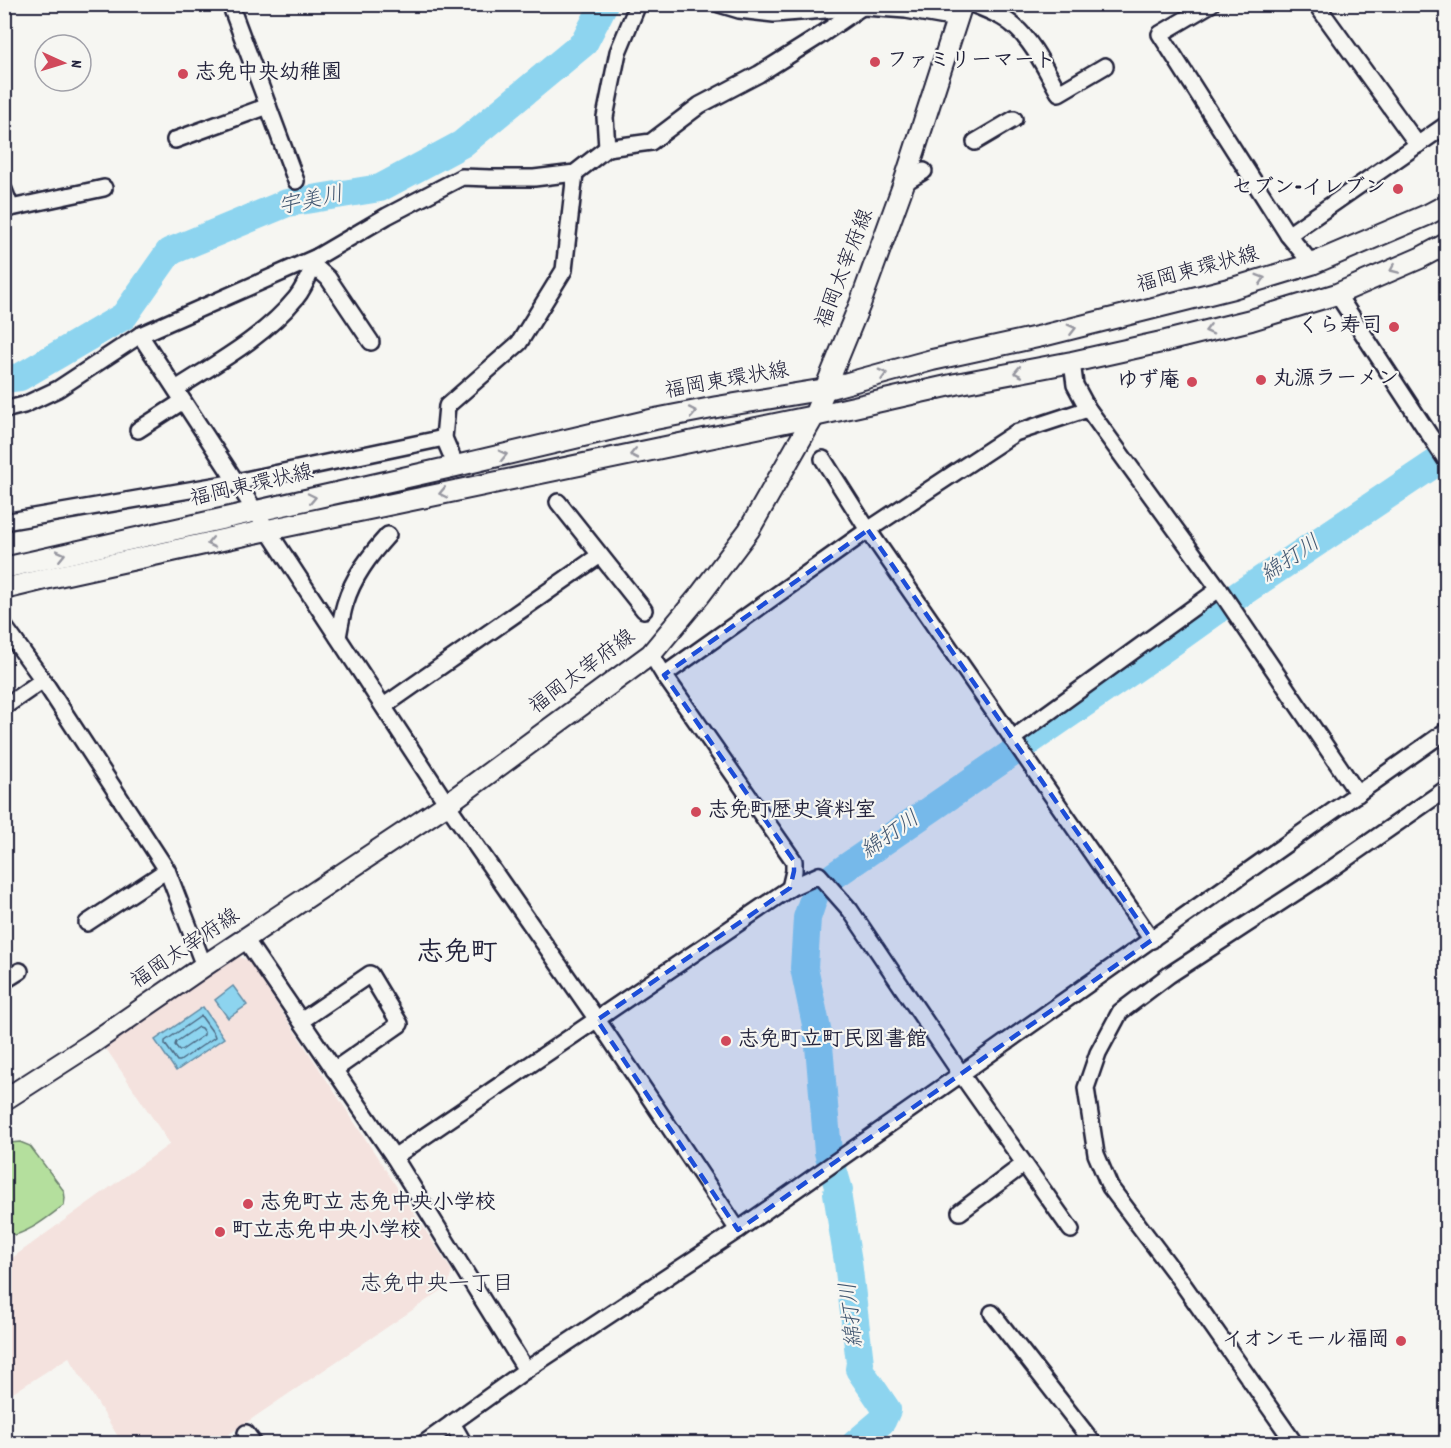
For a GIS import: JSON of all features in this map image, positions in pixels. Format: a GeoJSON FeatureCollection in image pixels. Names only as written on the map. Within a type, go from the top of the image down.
{"type":"FeatureCollection","features":[{"type":"Feature","properties":{"kind":"main road","name":"福岡太宰府線"},"geometry":{"type":"LineString","coordinates":[[4,1100],[447,804],[651,654],[700,595],[749,530],[814,416],[860,303],[904,183],[960,12]]}},
{"type":"Feature","properties":{"kind":"main road","name":"福岡東環状線"},"geometry":{"type":"LineString","coordinates":[[4,568],[655,420],[826,389],[932,360],[1042,336],[1233,288],[1312,264],[1446,205]]}},
{"type":"Feature","properties":{"kind":"main road"},"geometry":{"type":"LineString","coordinates":[[4,589],[268,530],[1166,341],[1337,294],[1420,258],[1446,244]]}},
{"type":"Feature","properties":{"kind":"street"},"geometry":{"type":"LineString","coordinates":[[230,4],[296,181]]}},
{"type":"Feature","properties":{"kind":"street"},"geometry":{"type":"LineString","coordinates":[[607,148],[605,117],[618,52],[638,4]]}},
{"type":"Feature","properties":{"kind":"street"},"geometry":{"type":"LineString","coordinates":[[719,4],[739,10],[774,14],[865,6],[960,12]]}},
{"type":"Feature","properties":{"kind":"street"},"geometry":{"type":"LineString","coordinates":[[972,4],[991,11],[1014,26],[1030,45],[1059,93],[1105,66]]}},
{"type":"Feature","properties":{"kind":"street"},"geometry":{"type":"LineString","coordinates":[[1211,4],[1160,34],[1288,235],[1312,264]]}},
{"type":"Feature","properties":{"kind":"street"},"geometry":{"type":"LineString","coordinates":[[1316,4],[1418,145]]}},
{"type":"Feature","properties":{"kind":"street"},"geometry":{"type":"LineString","coordinates":[[4,410],[24,405],[58,389],[140,335],[315,261],[387,216],[462,177],[534,177],[576,173],[607,148],[651,142],[700,105],[759,74],[865,6]]}},
{"type":"Feature","properties":{"kind":"street"},"geometry":{"type":"LineString","coordinates":[[175,140],[268,106]]}},
{"type":"Feature","properties":{"kind":"street"},"geometry":{"type":"LineString","coordinates":[[975,142],[1014,119]]}},
{"type":"Feature","properties":{"kind":"street"},"geometry":{"type":"LineString","coordinates":[[1288,235],[1446,125]]}},
{"type":"Feature","properties":{"kind":"street"},"geometry":{"type":"LineString","coordinates":[[904,183],[924,171]]}},
{"type":"Feature","properties":{"kind":"street"},"geometry":{"type":"LineString","coordinates":[[456,466],[444,438],[447,406],[519,343],[564,270],[576,173]]}},
{"type":"Feature","properties":{"kind":"street"},"geometry":{"type":"LineString","coordinates":[[4,190],[8,207],[104,188]]}},
{"type":"Feature","properties":{"kind":"street"},"geometry":{"type":"LineString","coordinates":[[315,261],[371,342]]}},
{"type":"Feature","properties":{"kind":"street"},"geometry":{"type":"LineString","coordinates":[[138,430],[274,320],[297,297],[315,261]]}},
{"type":"Feature","properties":{"kind":"street"},"geometry":{"type":"LineString","coordinates":[[1337,294],[1446,460]]}},
{"type":"Feature","properties":{"kind":"street"},"geometry":{"type":"LineString","coordinates":[[140,335],[447,804],[597,1020],[738,1230]]}},
{"type":"Feature","properties":{"kind":"street"},"geometry":{"type":"LineString","coordinates":[[1072,362],[1075,385],[1088,409],[1219,589],[1358,794]]}},
{"type":"Feature","properties":{"kind":"street"},"geometry":{"type":"LineString","coordinates":[[664,675],[868,530],[1015,434],[1088,409]]}},
{"type":"Feature","properties":{"kind":"street"},"geometry":{"type":"LineString","coordinates":[[4,522],[236,482],[444,438]]}},
{"type":"Feature","properties":{"kind":"street"},"geometry":{"type":"LineString","coordinates":[[823,459],[868,530],[1152,940]]}},
{"type":"Feature","properties":{"kind":"street"},"geometry":{"type":"LineString","coordinates":[[558,502],[644,610]]}},
{"type":"Feature","properties":{"kind":"street"},"geometry":{"type":"LineString","coordinates":[[338,637],[345,603],[357,576],[371,554],[388,535]]}},
{"type":"Feature","properties":{"kind":"street"},"geometry":{"type":"LineString","coordinates":[[384,706],[600,555]]}},
{"type":"Feature","properties":{"kind":"street"},"geometry":{"type":"LineString","coordinates":[[1012,739],[1219,589]]}},
{"type":"Feature","properties":{"kind":"street"},"geometry":{"type":"LineString","coordinates":[[4,626],[43,681],[167,870],[204,966]]}},
{"type":"Feature","properties":{"kind":"street"},"geometry":{"type":"LineString","coordinates":[[651,654],[794,861],[790,888]]}},
{"type":"Feature","properties":{"kind":"street"},"geometry":{"type":"LineString","coordinates":[[4,707],[43,681]]}},
{"type":"Feature","properties":{"kind":"street"},"geometry":{"type":"LineString","coordinates":[[423,1443],[526,1370],[738,1230],[962,1074],[1446,730]]}},
{"type":"Feature","properties":{"kind":"street"},"geometry":{"type":"LineString","coordinates":[[1295,1443],[1180,1280],[1110,1187],[1095,1154],[1086,1088],[1098,1053],[1120,1012],[1169,975],[1321,876],[1446,789]]}},
{"type":"Feature","properties":{"kind":"street"},"geometry":{"type":"LineString","coordinates":[[87,923],[167,870]]}},
{"type":"Feature","properties":{"kind":"street"},"geometry":{"type":"LineString","coordinates":[[394,1157],[790,888],[819,875],[850,910],[1071,1230]]}},
{"type":"Feature","properties":{"kind":"street"},"geometry":{"type":"LineString","coordinates":[[245,939],[394,1157],[526,1370]]}},
{"type":"Feature","properties":{"kind":"street"},"geometry":{"type":"LineString","coordinates":[[4,981],[20,971]]}},
{"type":"Feature","properties":{"kind":"street"},"geometry":{"type":"LineString","coordinates":[[301,1020],[370,974],[400,1023],[334,1070]]}},
{"type":"Feature","properties":{"kind":"street"},"geometry":{"type":"LineString","coordinates":[[960,1212],[1024,1164]]}},
{"type":"Feature","properties":{"kind":"street"},"geometry":{"type":"LineString","coordinates":[[992,1313],[1094,1443]]}},
{"type":"Feature","properties":{"kind":"street"},"geometry":{"type":"LineString","coordinates":[[452,1423],[464,1443]]}},
{"type":"Feature","properties":{"kind":"highlighted area"},"geometry":{"type":"Polygon","coordinates":[[[868,530],[1152,940],[738,1230],[597,1020],[790,888],[794,871],[794,861],[664,675],[868,530]]]}},
{"type":"Feature","properties":{"kind":"shaded area","name":"志免町立 志免中央小学校"},"geometry":{"type":"Polygon","coordinates":[[[231,954],[248,960],[452,1271],[448,1286],[216,1443],[122,1443],[69,1357],[5,1398],[5,1263],[170,1144],[105,1047],[231,954]]]}},
{"type":"Feature","properties":{"kind":"green space"},"geometry":{"type":"Polygon","coordinates":[[[20,1142],[30,1146],[64,1191],[65,1198],[64,1205],[52,1214],[35,1226],[15,1235],[5,1230],[5,1147],[10,1143],[20,1142]]]}},
{"type":"Feature","properties":{"kind":"water"},"geometry":{"type":"Polygon","coordinates":[[[233,986],[247,1005],[228,1018],[215,1000],[233,986]]]}},
{"type":"Feature","properties":{"kind":"water"},"geometry":{"type":"Polygon","coordinates":[[[203,1007],[224,1038],[176,1071],[155,1040],[203,1007]]]}},
{"type":"Feature","properties":{"kind":"waterway","name":"宇美川"},"geometry":{"type":"LineString","coordinates":[[4,379],[20,377],[124,316],[169,252],[287,203],[380,188],[462,144],[584,43],[604,4]]}},
{"type":"Feature","properties":{"kind":"waterway","name":"綿打川"},"geometry":{"type":"LineString","coordinates":[[855,1444],[882,1421],[887,1410],[859,1369],[848,1262],[837,1193],[839,1190],[828,1152],[818,1034],[804,968],[807,918],[816,891],[835,875],[1240,594],[1446,456]]}},
{"type":"Feature","properties":{"kind":"place","name":"ファミリーマート"},"geometry":{"type":"Point","coordinates":[875,62]}},
{"type":"Feature","properties":{"kind":"place","name":"志免中央幼稚園"},"geometry":{"type":"Point","coordinates":[183,74]}},
{"type":"Feature","properties":{"kind":"place","name":"セブン-イレブン"},"geometry":{"type":"Point","coordinates":[1398,189]}},
{"type":"Feature","properties":{"kind":"place","name":"くら寿司"},"geometry":{"type":"Point","coordinates":[1394,327]}},
{"type":"Feature","properties":{"kind":"place","name":"丸源ラーメン"},"geometry":{"type":"Point","coordinates":[1261,380]}},
{"type":"Feature","properties":{"kind":"place","name":"ゆず庵"},"geometry":{"type":"Point","coordinates":[1192,382]}},
{"type":"Feature","properties":{"kind":"place","name":"志免町歴史資料室"},"geometry":{"type":"Point","coordinates":[696,812]}},
{"type":"Feature","properties":{"kind":"place","name":"志免町立町民図書館"},"geometry":{"type":"Point","coordinates":[726,1041]}},
{"type":"Feature","properties":{"kind":"place","name":"志免町立 志免中央小学校"},"geometry":{"type":"Point","coordinates":[248,1204]}},
{"type":"Feature","properties":{"kind":"place","name":"町立志免中央小学校"},"geometry":{"type":"Point","coordinates":[220,1232]}},
{"type":"Feature","properties":{"kind":"place","name":"イオンモール福岡"},"geometry":{"type":"Point","coordinates":[1401,1341]}},
{"type":"Feature","properties":{"kind":"district","name":"志免町"},"geometry":{"type":"Point","coordinates":[457,954]}},
{"type":"Feature","properties":{"kind":"district","name":"志免中央一丁目"},"geometry":{"type":"Point","coordinates":[437,1285]}}]}
